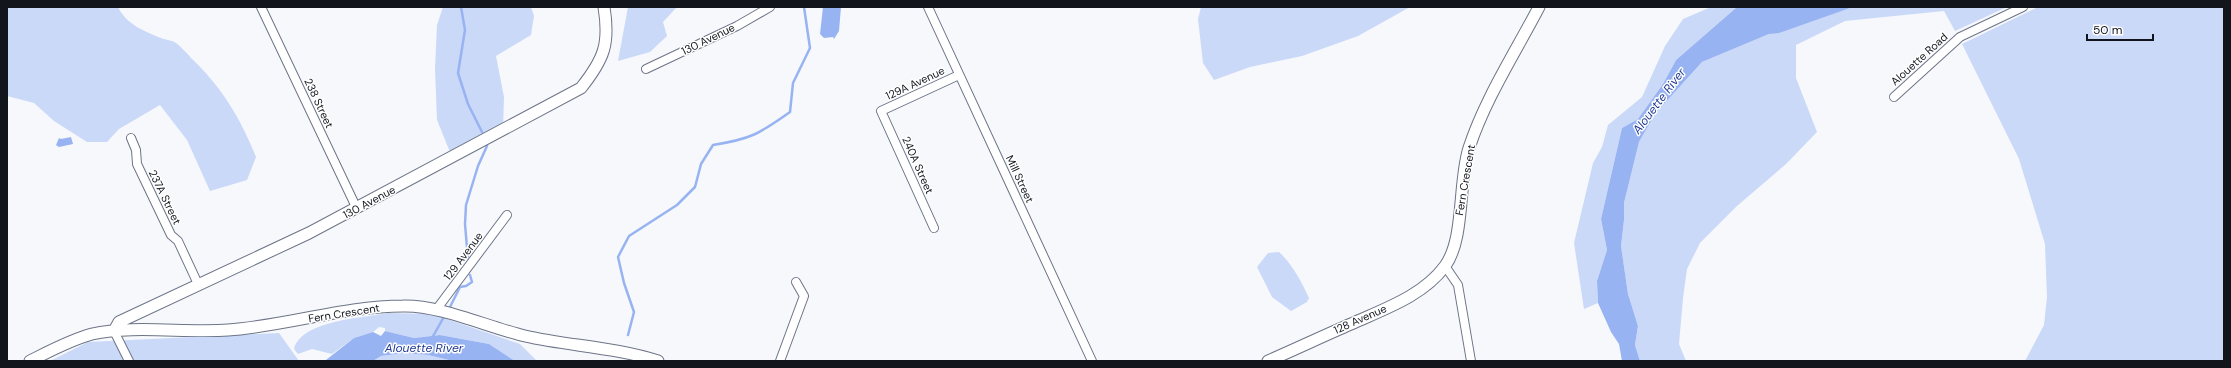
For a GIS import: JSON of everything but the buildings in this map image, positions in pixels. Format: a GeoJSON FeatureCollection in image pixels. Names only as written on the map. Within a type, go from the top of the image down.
{"type":"FeatureCollection","features":[{"type":"Feature","properties":{"kind":"street","name":"238 Street"},"geometry":{"type":"LineString","coordinates":[[261,7],[357,209]]}},
{"type":"Feature","properties":{"kind":"street","name":"130 Avenue"},"geometry":{"type":"LineString","coordinates":[[114,331],[119,322],[310,233],[581,88],[598,68],[605,47],[607,25],[604,7]]}},
{"type":"Feature","properties":{"kind":"street","name":"130 Avenue"},"geometry":{"type":"LineString","coordinates":[[646,69],[737,26],[770,7]]}},
{"type":"Feature","properties":{"kind":"street","name":"Mill Street"},"geometry":{"type":"LineString","coordinates":[[928,7],[1092,361]]}},
{"type":"Feature","properties":{"kind":"street","name":"Fern Crescent"},"geometry":{"type":"LineString","coordinates":[[1445,266],[1456,243],[1460,200],[1469,149],[1489,101],[1539,7]]}},
{"type":"Feature","properties":{"kind":"street","name":"Alouette Road"},"geometry":{"type":"LineString","coordinates":[[1894,97],[1960,37],[2023,7]]}},
{"type":"Feature","properties":{"kind":"street","name":"129A Avenue"},"geometry":{"type":"LineString","coordinates":[[881,111],[959,76]]}},
{"type":"Feature","properties":{"kind":"street","name":"240A Street"},"geometry":{"type":"LineString","coordinates":[[881,111],[934,228]]}},
{"type":"Feature","properties":{"kind":"street","name":"237A Street"},"geometry":{"type":"LineString","coordinates":[[131,138],[136,150],[137,164],[171,235],[178,241],[198,284]]}},
{"type":"Feature","properties":{"kind":"street","name":"129 Avenue"},"geometry":{"type":"LineString","coordinates":[[438,310],[507,215]]}},
{"type":"Feature","properties":{"kind":"street","name":"128 Avenue"},"geometry":{"type":"LineString","coordinates":[[1268,361],[1396,303],[1430,282],[1445,266]]}},
{"type":"Feature","properties":{"kind":"street"},"geometry":{"type":"LineString","coordinates":[[1445,266],[1458,285],[1471,361]]}},
{"type":"Feature","properties":{"kind":"street"},"geometry":{"type":"LineString","coordinates":[[780,361],[804,296],[796,282]]}},
{"type":"Feature","properties":{"kind":"street","name":"Fern Crescent"},"geometry":{"type":"LineString","coordinates":[[30,361],[78,339],[114,331],[228,330],[389,306],[414,306],[438,310],[527,336],[627,352],[658,361]]}},
{"type":"Feature","properties":{"kind":"street"},"geometry":{"type":"LineString","coordinates":[[114,331],[129,361]]}},
{"type":"Feature","properties":{"kind":"shaded area"},"geometry":{"type":"Polygon","coordinates":[[[7,7],[118,7],[126,18],[136,27],[176,43],[212,80],[237,116],[244,129],[256,157],[247,180],[210,191],[187,140],[160,105],[119,129],[107,142],[87,142],[54,121],[34,103],[7,96],[7,7]]]}},
{"type":"Feature","properties":{"kind":"shaded area"},"geometry":{"type":"Polygon","coordinates":[[[443,7],[531,7],[534,16],[531,35],[496,56],[504,97],[503,130],[452,157],[437,120],[435,69],[437,25],[443,7]]]}},
{"type":"Feature","properties":{"kind":"shaded area"},"geometry":{"type":"Polygon","coordinates":[[[628,7],[677,7],[663,22],[667,36],[650,52],[618,61],[628,7]]]}},
{"type":"Feature","properties":{"kind":"shaded area"},"geometry":{"type":"Polygon","coordinates":[[[1201,7],[1410,7],[1358,36],[1302,56],[1250,67],[1214,80],[1203,63],[1198,19],[1201,7]]]}},
{"type":"Feature","properties":{"kind":"shaded area"},"geometry":{"type":"Polygon","coordinates":[[[1711,7],[1737,7],[1676,60],[1663,84],[1638,119],[1622,128],[1601,219],[1607,250],[1597,281],[1598,303],[1584,309],[1574,243],[1593,163],[1602,147],[1608,125],[1642,97],[1665,46],[1683,19],[1711,7]]]}},
{"type":"Feature","properties":{"kind":"shaded area"},"geometry":{"type":"Polygon","coordinates":[[[1853,7],[2007,7],[1955,31],[1944,11],[1845,21],[1796,45],[1796,78],[1817,132],[1786,164],[1737,206],[1700,243],[1687,269],[1683,298],[1679,344],[1686,361],[1640,361],[1635,345],[1638,326],[1628,294],[1621,246],[1624,203],[1639,142],[1655,114],[1702,62],[1769,34],[1853,7]]]}},
{"type":"Feature","properties":{"kind":"shaded area"},"geometry":{"type":"Polygon","coordinates":[[[2038,7],[2224,7],[2224,361],[2025,361],[2044,325],[2047,297],[2045,244],[2019,159],[1962,44],[2038,7]]]}},
{"type":"Feature","properties":{"kind":"shaded area"},"geometry":{"type":"Polygon","coordinates":[[[1279,252],[1293,268],[1309,298],[1307,302],[1291,311],[1272,297],[1257,267],[1268,253],[1279,252]]]}},
{"type":"Feature","properties":{"kind":"shaded area"},"geometry":{"type":"Polygon","coordinates":[[[388,313],[432,314],[520,344],[537,361],[515,361],[489,344],[440,335],[414,338],[385,331],[385,328],[379,327],[373,332],[354,338],[332,354],[312,349],[298,354],[294,349],[299,339],[321,326],[349,319],[388,313]]]}},
{"type":"Feature","properties":{"kind":"shaded area"},"geometry":{"type":"Polygon","coordinates":[[[279,333],[299,361],[50,361],[88,342],[279,333]]]}},
{"type":"Feature","properties":{"kind":"shaded area"},"geometry":{"type":"Polygon","coordinates":[[[404,353],[428,355],[453,361],[373,361],[381,356],[404,353]]]}},
{"type":"Feature","properties":{"kind":"water"},"geometry":{"type":"Polygon","coordinates":[[[823,7],[841,7],[839,31],[834,39],[833,37],[824,38],[820,34],[823,7]]]}},
{"type":"Feature","properties":{"kind":"water","name":"Alouette River"},"geometry":{"type":"Polygon","coordinates":[[[1737,7],[1853,7],[1779,33],[1769,34],[1702,62],[1655,114],[1639,142],[1624,203],[1621,246],[1628,294],[1638,326],[1635,345],[1640,361],[1622,361],[1619,344],[1611,332],[1598,303],[1597,281],[1607,250],[1601,219],[1622,128],[1638,119],[1663,84],[1676,60],[1737,7]]]}},
{"type":"Feature","properties":{"kind":"water"},"geometry":{"type":"Polygon","coordinates":[[[71,137],[73,144],[59,147],[56,145],[59,138],[71,137]]]}},
{"type":"Feature","properties":{"kind":"water","name":"Alouette River"},"geometry":{"type":"Polygon","coordinates":[[[385,331],[414,338],[440,335],[489,344],[515,361],[453,361],[428,355],[404,353],[381,356],[373,361],[326,360],[354,338],[373,332],[381,336],[385,331]]]}},
{"type":"Feature","properties":{"kind":"waterway"},"geometry":{"type":"LineString","coordinates":[[461,7],[465,30],[458,73],[468,104],[482,132]]}},
{"type":"Feature","properties":{"kind":"waterway"},"geometry":{"type":"LineString","coordinates":[[628,335],[634,312],[624,283],[618,257],[629,236],[677,205],[695,187],[701,164],[713,145],[746,138],[762,131],[790,112],[793,83],[810,48],[804,7]]}},
{"type":"Feature","properties":{"kind":"waterway"},"geometry":{"type":"LineString","coordinates":[[468,260],[465,224],[466,205],[478,166],[487,146]]}},
{"type":"Feature","properties":{"kind":"waterway"},"geometry":{"type":"LineString","coordinates":[[449,309],[460,287],[466,286],[472,282],[470,275]]}},
{"type":"Feature","properties":{"kind":"waterway","name":"Alouette River"},"geometry":{"type":"LineString","coordinates":[[432,338],[445,315]]}}]}
